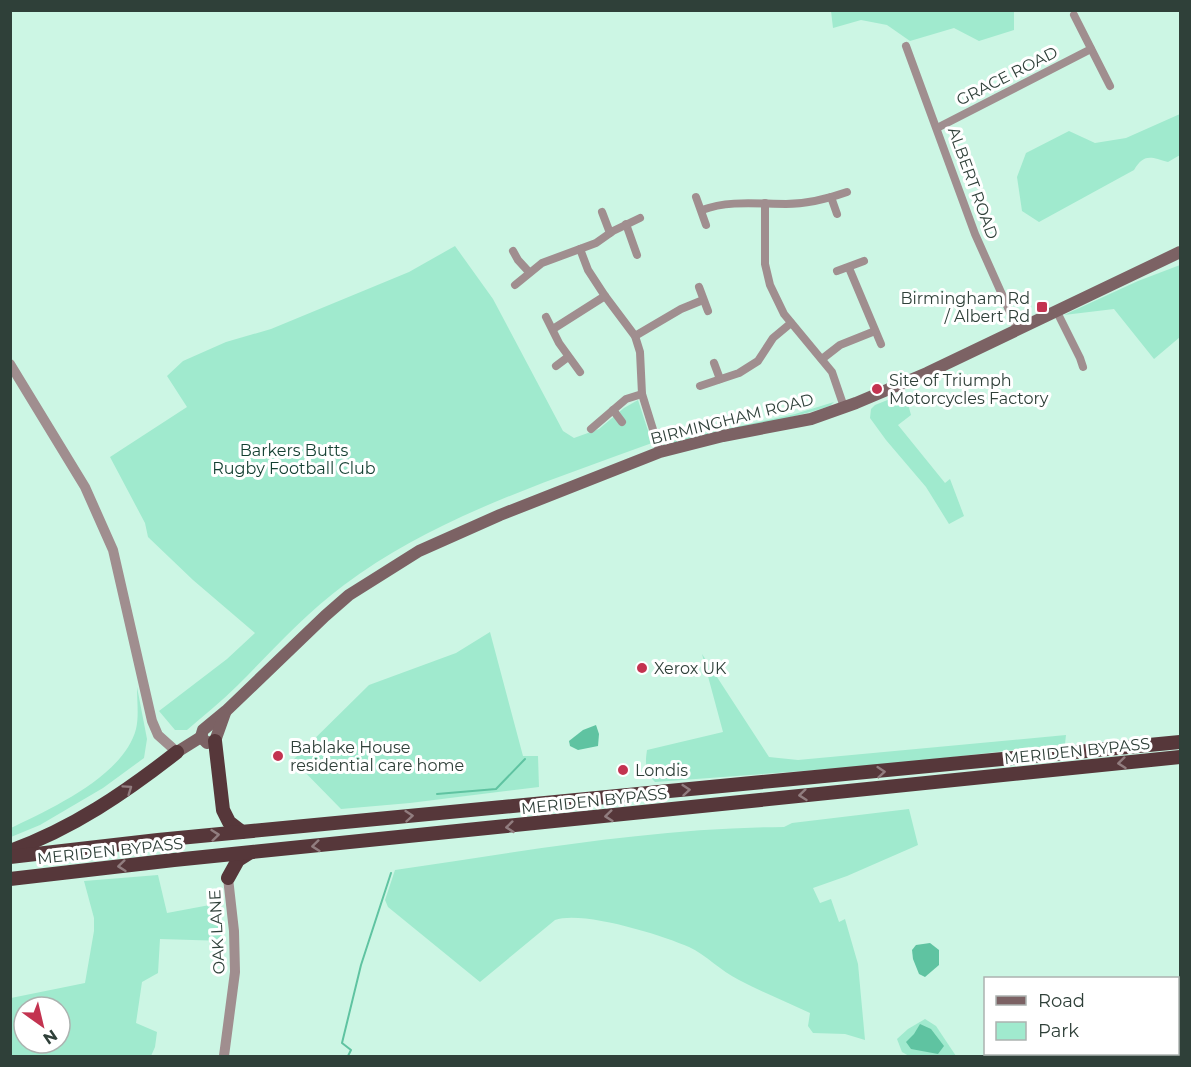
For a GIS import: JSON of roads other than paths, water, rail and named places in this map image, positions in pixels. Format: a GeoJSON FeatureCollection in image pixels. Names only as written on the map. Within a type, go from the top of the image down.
{"type":"FeatureCollection","features":[{"type":"Feature","properties":{"kind":"highway"},"geometry":{"type":"LineString","coordinates":[[210,734],[223,810],[229,822],[242,832]]}},
{"type":"Feature","properties":{"kind":"highway","name":"MERIDEN BYPASS"},"geometry":{"type":"LineString","coordinates":[[10,857],[242,832],[1180,742]]}},
{"type":"Feature","properties":{"kind":"highway"},"geometry":{"type":"LineString","coordinates":[[10,851],[41,839],[92,811],[133,785],[177,752]]}},
{"type":"Feature","properties":{"kind":"highway","name":"MERIDEN BYPASS"},"geometry":{"type":"LineString","coordinates":[[10,879],[251,852],[1180,757]]}},
{"type":"Feature","properties":{"kind":"highway"},"geometry":{"type":"LineString","coordinates":[[210,857],[218,863],[228,878],[238,860],[251,852]]}},
{"type":"Feature","properties":{"kind":"main road","name":"BIRMINGHAM ROAD"},"geometry":{"type":"LineString","coordinates":[[177,752],[210,734],[226,711],[349,595],[419,551],[457,533],[660,452],[723,436],[811,419],[844,407],[918,377],[1180,252]]}},
{"type":"Feature","properties":{"kind":"street"},"geometry":{"type":"LineString","coordinates":[[1074,15],[1110,86]]}},
{"type":"Feature","properties":{"kind":"street","name":"ALBERT ROAD"},"geometry":{"type":"LineString","coordinates":[[906,46],[975,234],[1017,328]]}},
{"type":"Feature","properties":{"kind":"street","name":"GRACE ROAD"},"geometry":{"type":"LineString","coordinates":[[937,128],[1091,49]]}},
{"type":"Feature","properties":{"kind":"street"},"geometry":{"type":"LineString","coordinates":[[702,210],[718,204],[817,202],[847,192]]}},
{"type":"Feature","properties":{"kind":"street"},"geometry":{"type":"LineString","coordinates":[[696,197],[706,225]]}},
{"type":"Feature","properties":{"kind":"street"},"geometry":{"type":"LineString","coordinates":[[831,197],[837,214]]}},
{"type":"Feature","properties":{"kind":"street"},"geometry":{"type":"LineString","coordinates":[[765,203],[765,264],[770,285],[784,314],[832,372],[844,407]]}},
{"type":"Feature","properties":{"kind":"street"},"geometry":{"type":"LineString","coordinates":[[602,212],[610,232]]}},
{"type":"Feature","properties":{"kind":"street"},"geometry":{"type":"LineString","coordinates":[[515,285],[542,263],[596,243],[610,232],[640,218]]}},
{"type":"Feature","properties":{"kind":"street"},"geometry":{"type":"LineString","coordinates":[[626,224],[637,255]]}},
{"type":"Feature","properties":{"kind":"street"},"geometry":{"type":"LineString","coordinates":[[580,249],[588,270],[604,296],[635,336],[640,352],[642,394],[660,452]]}},
{"type":"Feature","properties":{"kind":"street"},"geometry":{"type":"LineString","coordinates":[[513,251],[529,272]]}},
{"type":"Feature","properties":{"kind":"street"},"geometry":{"type":"LineString","coordinates":[[837,271],[864,261]]}},
{"type":"Feature","properties":{"kind":"street"},"geometry":{"type":"LineString","coordinates":[[849,268],[881,344]]}},
{"type":"Feature","properties":{"kind":"street"},"geometry":{"type":"LineString","coordinates":[[699,287],[708,311]]}},
{"type":"Feature","properties":{"kind":"street"},"geometry":{"type":"LineString","coordinates":[[553,329],[604,296]]}},
{"type":"Feature","properties":{"kind":"street"},"geometry":{"type":"LineString","coordinates":[[635,336],[681,309],[703,300]]}},
{"type":"Feature","properties":{"kind":"street"},"geometry":{"type":"LineString","coordinates":[[1056,310],[1083,367]]}},
{"type":"Feature","properties":{"kind":"street"},"geometry":{"type":"LineString","coordinates":[[546,317],[568,357],[580,372]]}},
{"type":"Feature","properties":{"kind":"street"},"geometry":{"type":"LineString","coordinates":[[700,386],[739,373],[758,361],[773,338],[791,323]]}},
{"type":"Feature","properties":{"kind":"street"},"geometry":{"type":"LineString","coordinates":[[822,359],[840,345],[875,331]]}},
{"type":"Feature","properties":{"kind":"street"},"geometry":{"type":"LineString","coordinates":[[556,366],[568,357]]}},
{"type":"Feature","properties":{"kind":"street"},"geometry":{"type":"LineString","coordinates":[[714,363],[720,379]]}},
{"type":"Feature","properties":{"kind":"street"},"geometry":{"type":"LineString","coordinates":[[10,364],[85,487],[113,550],[152,721],[158,735],[177,752]]}},
{"type":"Feature","properties":{"kind":"street"},"geometry":{"type":"LineString","coordinates":[[591,429],[626,399],[642,394]]}},
{"type":"Feature","properties":{"kind":"street"},"geometry":{"type":"LineString","coordinates":[[613,410],[622,422]]}},
{"type":"Feature","properties":{"kind":"street","name":"OAK LANE"},"geometry":{"type":"LineString","coordinates":[[224,1056],[235,972],[234,932],[228,878]]}},
{"type":"Feature","properties":{"kind":"waterway"},"geometry":{"type":"LineString","coordinates":[[437,794],[496,789],[525,759]]}},
{"type":"Feature","properties":{"kind":"waterway"},"geometry":{"type":"LineString","coordinates":[[348,1056],[351,1050],[342,1043],[361,965],[391,873]]}},
{"type":"Feature","properties":{"kind":"place","name":"Birmingham Rd / Albert Rd"},"geometry":{"type":"Point","coordinates":[1042,307]}},
{"type":"Feature","properties":{"kind":"place","name":"Site of Triumph Motorcycles Factory"},"geometry":{"type":"Point","coordinates":[877,389]}},
{"type":"Feature","properties":{"kind":"place","name":"Xerox UK"},"geometry":{"type":"Point","coordinates":[642,668]}},
{"type":"Feature","properties":{"kind":"place","name":"Bablake House residential care home"},"geometry":{"type":"Point","coordinates":[278,756]}},
{"type":"Feature","properties":{"kind":"place","name":"Londis"},"geometry":{"type":"Point","coordinates":[623,770]}},
{"type":"Feature","properties":{"kind":"park label","name":"Barkers Butts Rugby Football Club"},"geometry":{"type":"Point","coordinates":[294,459]}}]}
